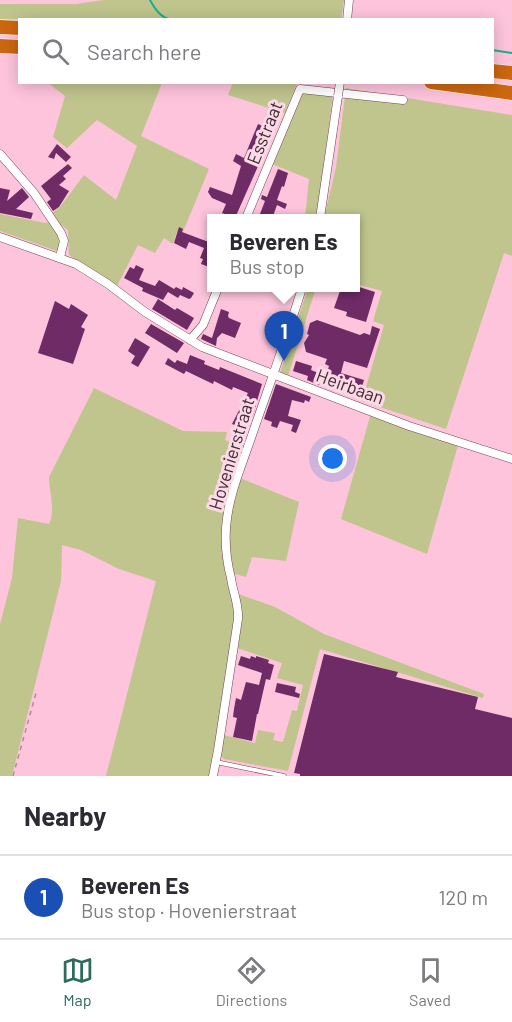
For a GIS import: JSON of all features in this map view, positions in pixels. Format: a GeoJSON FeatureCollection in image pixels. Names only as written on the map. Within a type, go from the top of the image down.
{"type":"FeatureCollection","features":[{"type":"Feature","properties":{"kind":"highway"},"geometry":{"type":"LineString","coordinates":[[0,27],[18,28]]}},
{"type":"Feature","properties":{"kind":"highway"},"geometry":{"type":"LineString","coordinates":[[0,46],[18,47]]}},
{"type":"Feature","properties":{"kind":"highway"},"geometry":{"type":"LineString","coordinates":[[494,71],[512,73]]}},
{"type":"Feature","properties":{"kind":"highway"},"geometry":{"type":"LineString","coordinates":[[446,84],[512,93]]}},
{"type":"Feature","properties":{"kind":"street"},"geometry":{"type":"LineString","coordinates":[[347,18],[349,0]]}},
{"type":"Feature","properties":{"kind":"street"},"geometry":{"type":"LineString","coordinates":[[321,214],[340,84]]}},
{"type":"Feature","properties":{"kind":"street","name":"Esstraat"},"geometry":{"type":"LineString","coordinates":[[248,214],[300,89],[403,100]]}},
{"type":"Feature","properties":{"kind":"street"},"geometry":{"type":"LineString","coordinates":[[0,154],[34,192],[61,233],[64,241],[60,257]]}},
{"type":"Feature","properties":{"kind":"street","name":"Heirbaan"},"geometry":{"type":"LineString","coordinates":[[0,237],[60,257],[91,272],[145,312],[190,340],[219,354],[409,426],[512,459]]}},
{"type":"Feature","properties":{"kind":"street"},"geometry":{"type":"LineString","coordinates":[[190,340],[203,325],[216,292]]}},
{"type":"Feature","properties":{"kind":"street","name":"Hovenierstraat"},"geometry":{"type":"LineString","coordinates":[[213,776],[239,610],[231,580],[228,556],[226,530],[228,510],[236,480],[301,292]]}},
{"type":"Feature","properties":{"kind":"lane"},"geometry":{"type":"LineString","coordinates":[[216,762],[284,776]]}},
{"type":"Feature","properties":{"kind":"path"},"geometry":{"type":"LineString","coordinates":[[13,776],[36,693]]}},
{"type":"Feature","properties":{"kind":"green space"},"geometry":{"type":"Polygon","coordinates":[[[104,0],[344,0],[341,18],[0,19],[0,4],[76,4],[104,0]]]}},
{"type":"Feature","properties":{"kind":"green space"},"geometry":{"type":"Polygon","coordinates":[[[49,84],[162,84],[141,136],[209,169],[182,234],[177,232],[173,244],[164,238],[155,253],[138,245],[117,286],[69,255],[68,230],[52,213],[60,207],[84,175],[116,200],[137,146],[97,120],[67,148],[53,137],[65,96],[49,84]]]}},
{"type":"Feature","properties":{"kind":"green space"},"geometry":{"type":"Polygon","coordinates":[[[232,84],[297,84],[285,113],[228,95],[232,84]]]}},
{"type":"Feature","properties":{"kind":"green space"},"geometry":{"type":"Polygon","coordinates":[[[346,88],[512,115],[512,256],[504,253],[446,429],[362,401],[384,325],[373,321],[382,291],[360,285],[360,214],[325,214],[336,167],[346,88]]]}},
{"type":"Feature","properties":{"kind":"green space"},"geometry":{"type":"Polygon","coordinates":[[[299,92],[333,95],[316,214],[305,214],[309,179],[272,164],[299,92]]]}},
{"type":"Feature","properties":{"kind":"green space"},"geometry":{"type":"Polygon","coordinates":[[[0,214],[45,223],[51,222],[61,237],[60,248],[57,251],[0,231],[0,214]]]}},
{"type":"Feature","properties":{"kind":"green space"},"geometry":{"type":"Polygon","coordinates":[[[307,292],[315,292],[288,376],[280,373],[307,292]]]}},
{"type":"Feature","properties":{"kind":"green space"},"geometry":{"type":"Polygon","coordinates":[[[94,388],[183,431],[227,432],[225,440],[245,448],[224,518],[235,618],[216,748],[209,776],[106,776],[156,581],[119,569],[81,550],[62,545],[61,581],[12,776],[0,776],[0,624],[12,578],[18,518],[49,524],[52,507],[49,477],[94,388]]]}},
{"type":"Feature","properties":{"kind":"green space"},"geometry":{"type":"Polygon","coordinates":[[[371,413],[458,445],[427,554],[341,519],[371,413]]]}},
{"type":"Feature","properties":{"kind":"green space"},"geometry":{"type":"Polygon","coordinates":[[[240,478],[299,502],[286,561],[252,557],[246,577],[232,573],[229,530],[233,501],[240,478]]]}},
{"type":"Feature","properties":{"kind":"green space"},"geometry":{"type":"Polygon","coordinates":[[[238,594],[275,607],[324,634],[484,694],[483,698],[320,649],[288,771],[224,759],[221,756],[224,735],[255,743],[258,730],[275,733],[273,740],[283,742],[292,710],[297,711],[303,685],[277,678],[282,663],[237,648],[238,594]]]}},
{"type":"Feature","properties":{"kind":"building"},"geometry":{"type":"Polygon","coordinates":[[[258,124],[267,128],[257,153],[263,155],[237,214],[225,214],[222,213],[226,204],[212,198],[208,192],[210,187],[232,195],[241,166],[233,161],[236,154],[244,158],[258,124]]]}},
{"type":"Feature","properties":{"kind":"building"},"geometry":{"type":"Polygon","coordinates":[[[57,144],[71,157],[66,162],[56,153],[54,159],[48,157],[57,144]]]}},
{"type":"Feature","properties":{"kind":"building"},"geometry":{"type":"Polygon","coordinates":[[[68,164],[72,168],[63,176],[66,179],[59,185],[69,191],[59,207],[53,211],[47,202],[51,199],[41,186],[68,164]]]}},
{"type":"Feature","properties":{"kind":"building"},"geometry":{"type":"Polygon","coordinates":[[[278,169],[288,173],[277,200],[287,204],[285,209],[277,205],[274,214],[260,214],[265,201],[261,199],[262,195],[267,197],[278,169]]]}},
{"type":"Feature","properties":{"kind":"building"},"geometry":{"type":"Polygon","coordinates":[[[0,188],[10,190],[7,201],[22,188],[29,197],[16,209],[33,213],[31,219],[0,213],[0,188]]]}},
{"type":"Feature","properties":{"kind":"building"},"geometry":{"type":"Polygon","coordinates":[[[179,227],[183,229],[182,232],[207,241],[207,266],[201,264],[203,259],[200,258],[204,248],[189,242],[186,249],[174,243],[179,227]]]}},
{"type":"Feature","properties":{"kind":"building"},"geometry":{"type":"Polygon","coordinates":[[[136,265],[144,269],[139,280],[155,286],[159,280],[174,289],[176,287],[182,290],[183,287],[194,293],[189,299],[180,295],[178,298],[168,292],[163,300],[142,291],[143,288],[124,278],[130,267],[134,269],[136,265]]]}},
{"type":"Feature","properties":{"kind":"building"},"geometry":{"type":"Polygon","coordinates":[[[360,287],[375,292],[366,322],[346,316],[347,312],[334,308],[340,292],[360,292],[360,287]]]}},
{"type":"Feature","properties":{"kind":"building"},"geometry":{"type":"Polygon","coordinates":[[[158,299],[194,318],[187,330],[152,309],[158,299]]]}},
{"type":"Feature","properties":{"kind":"building"},"geometry":{"type":"Polygon","coordinates":[[[55,301],[69,309],[71,304],[88,315],[81,327],[85,329],[73,364],[38,353],[55,301]]]}},
{"type":"Feature","properties":{"kind":"building"},"geometry":{"type":"Polygon","coordinates":[[[221,309],[229,312],[229,318],[241,323],[235,338],[222,333],[217,338],[216,346],[201,339],[203,334],[212,338],[221,309]]]}},
{"type":"Feature","properties":{"kind":"building"},"geometry":{"type":"Polygon","coordinates":[[[317,320],[360,335],[364,333],[370,335],[372,326],[380,329],[367,368],[344,361],[341,373],[364,380],[361,390],[335,384],[333,387],[331,382],[321,379],[319,385],[307,380],[308,376],[293,371],[296,361],[312,366],[311,370],[326,376],[329,366],[325,364],[327,359],[306,352],[304,343],[309,335],[307,334],[310,323],[317,320]]]}},
{"type":"Feature","properties":{"kind":"building"},"geometry":{"type":"Polygon","coordinates":[[[151,324],[184,343],[177,353],[145,333],[151,324]]]}},
{"type":"Feature","properties":{"kind":"building"},"geometry":{"type":"Polygon","coordinates":[[[135,338],[150,347],[138,367],[131,363],[135,356],[128,351],[135,338]]]}},
{"type":"Feature","properties":{"kind":"building"},"geometry":{"type":"Polygon","coordinates":[[[190,355],[205,361],[204,364],[219,370],[220,367],[262,384],[253,415],[246,429],[232,424],[248,393],[233,387],[232,390],[214,381],[213,384],[186,371],[184,374],[165,364],[168,358],[175,363],[177,360],[187,364],[190,355]]]}},
{"type":"Feature","properties":{"kind":"building"},"geometry":{"type":"Polygon","coordinates":[[[276,384],[311,397],[309,402],[305,400],[304,403],[292,400],[288,416],[301,420],[296,433],[291,431],[293,425],[280,421],[277,428],[271,426],[272,422],[264,419],[276,384]]]}},
{"type":"Feature","properties":{"kind":"building"},"geometry":{"type":"Polygon","coordinates":[[[324,654],[398,672],[396,677],[478,697],[475,709],[512,718],[512,776],[300,776],[294,773],[324,654]]]}},
{"type":"Feature","properties":{"kind":"building"},"geometry":{"type":"Polygon","coordinates":[[[241,656],[250,659],[251,656],[256,658],[256,656],[269,660],[268,663],[274,665],[270,680],[266,679],[252,741],[233,737],[237,718],[233,717],[234,709],[236,698],[241,700],[246,682],[259,685],[262,673],[238,665],[241,656]]]}},
{"type":"Feature","properties":{"kind":"building"},"geometry":{"type":"Polygon","coordinates":[[[277,683],[296,687],[295,692],[300,694],[299,698],[275,692],[277,683]]]}},
{"type":"Feature","properties":{"kind":"waterway"},"geometry":{"type":"LineString","coordinates":[[150,0],[166,18]]}},
{"type":"Feature","properties":{"kind":"waterway"},"geometry":{"type":"LineString","coordinates":[[494,50],[512,53]]}},
{"type":"Feature","properties":{"kind":"place","name":"Beveren Es"},"geometry":{"type":"Point","coordinates":[284,361]}}]}
